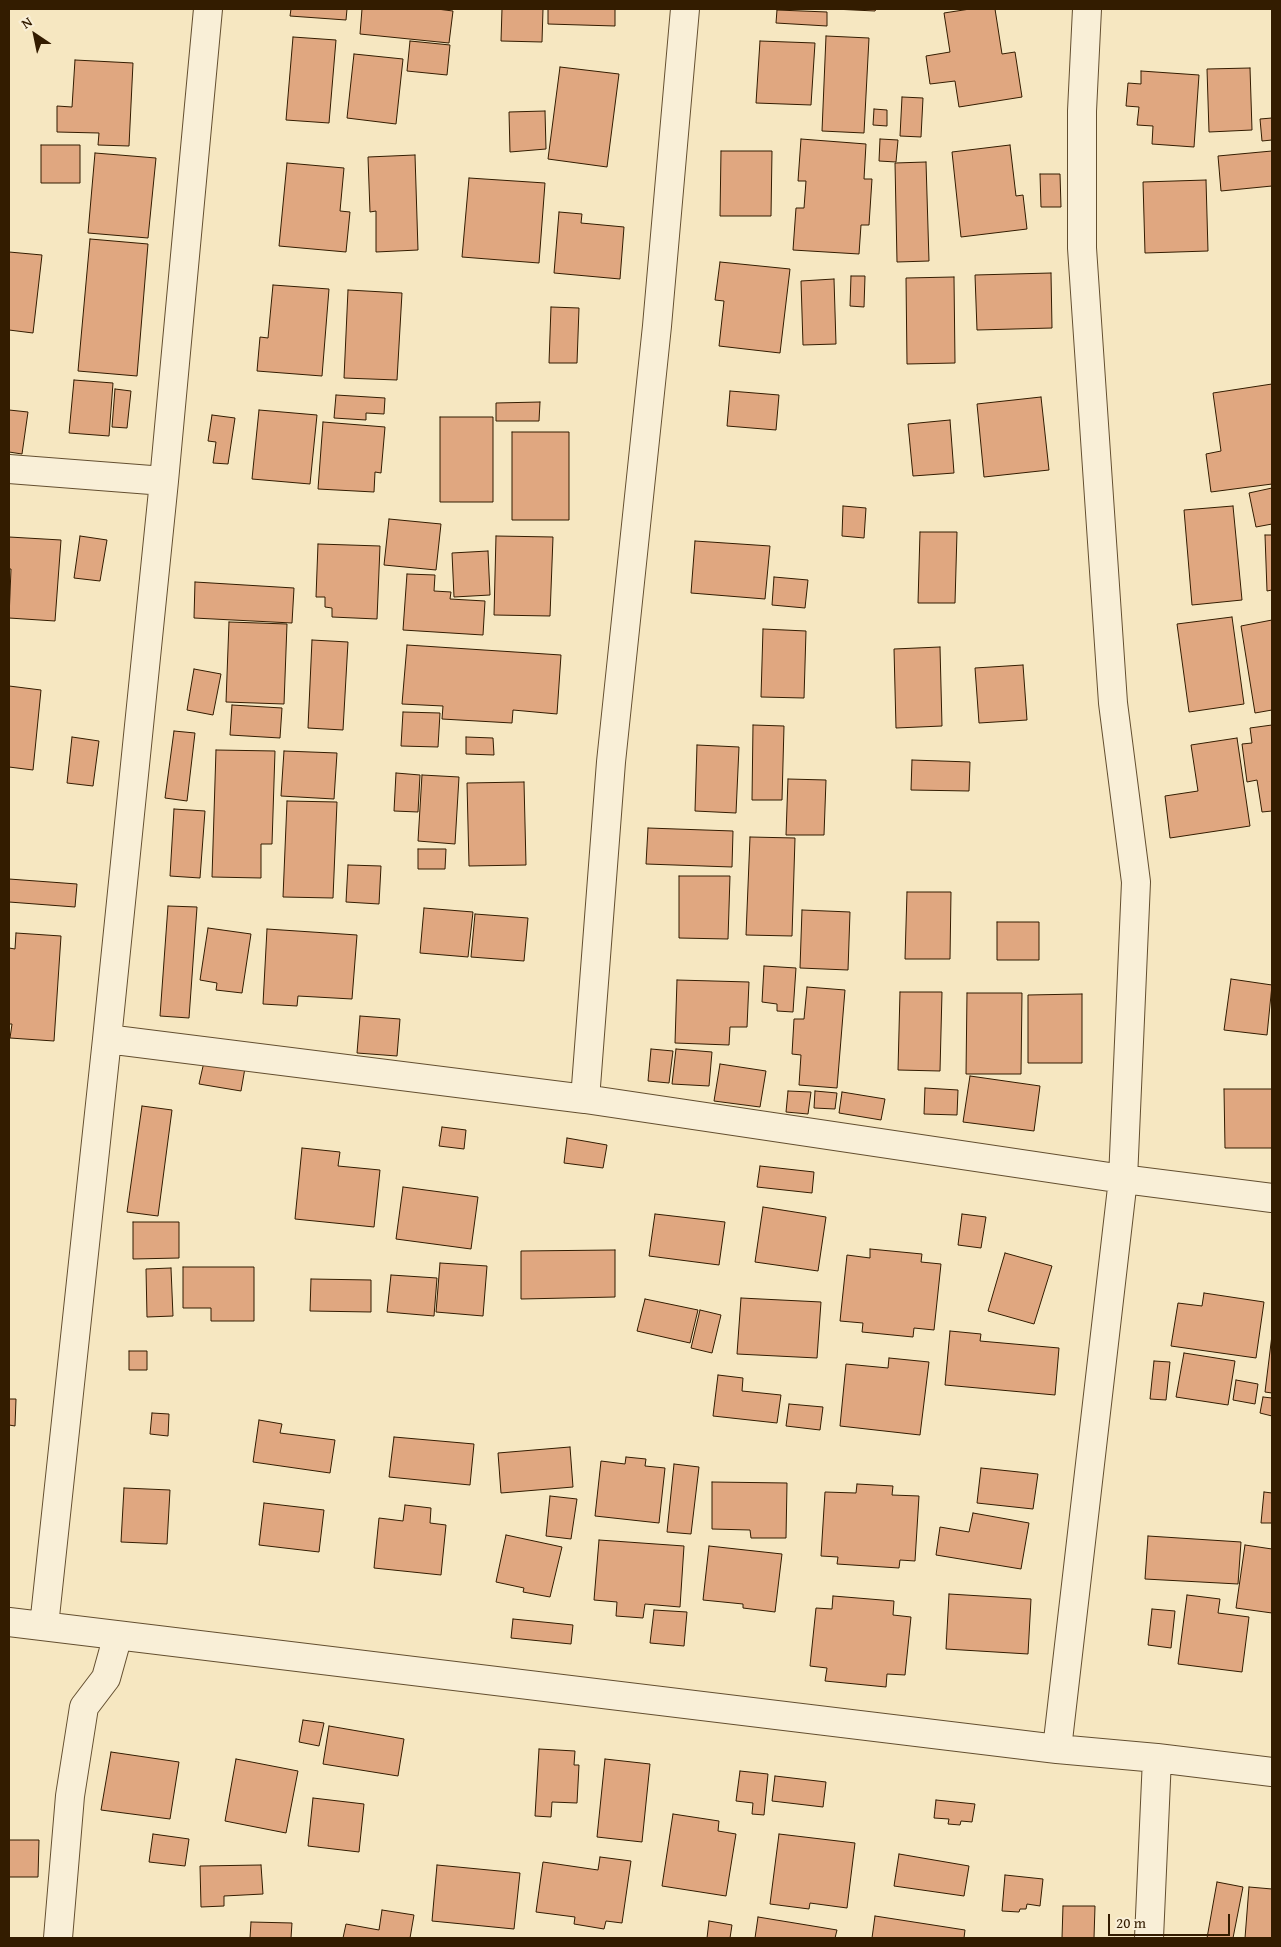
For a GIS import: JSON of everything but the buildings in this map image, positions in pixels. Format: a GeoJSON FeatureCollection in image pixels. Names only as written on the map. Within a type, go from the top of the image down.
{"type":"FeatureCollection","features":[{"type":"Feature","properties":{"kind":"street"},"geometry":{"type":"LineString","coordinates":[[44,1626],[164,481],[208,9]]}},
{"type":"Feature","properties":{"kind":"street"},"geometry":{"type":"LineString","coordinates":[[585,1099],[611,762],[657,326],[685,9]]}},
{"type":"Feature","properties":{"kind":"street"},"geometry":{"type":"LineString","coordinates":[[1057,1749],[1123,1180],[1136,882],[1114,703],[1082,248],[1082,112],[1087,9]]}},
{"type":"Feature","properties":{"kind":"street"},"geometry":{"type":"LineString","coordinates":[[9,469],[164,481]]}},
{"type":"Feature","properties":{"kind":"street"},"geometry":{"type":"LineString","coordinates":[[107,1039],[585,1099],[1123,1180],[1272,1198]]}},
{"type":"Feature","properties":{"kind":"street"},"geometry":{"type":"LineString","coordinates":[[9,1622],[1057,1749],[1157,1758],[1272,1772]]}},
{"type":"Feature","properties":{"kind":"street"},"geometry":{"type":"LineString","coordinates":[[58,1938],[70,1796],[84,1707],[106,1678],[118,1635]]}},
{"type":"Feature","properties":{"kind":"street"},"geometry":{"type":"LineString","coordinates":[[1149,1938],[1157,1758]]}}]}
